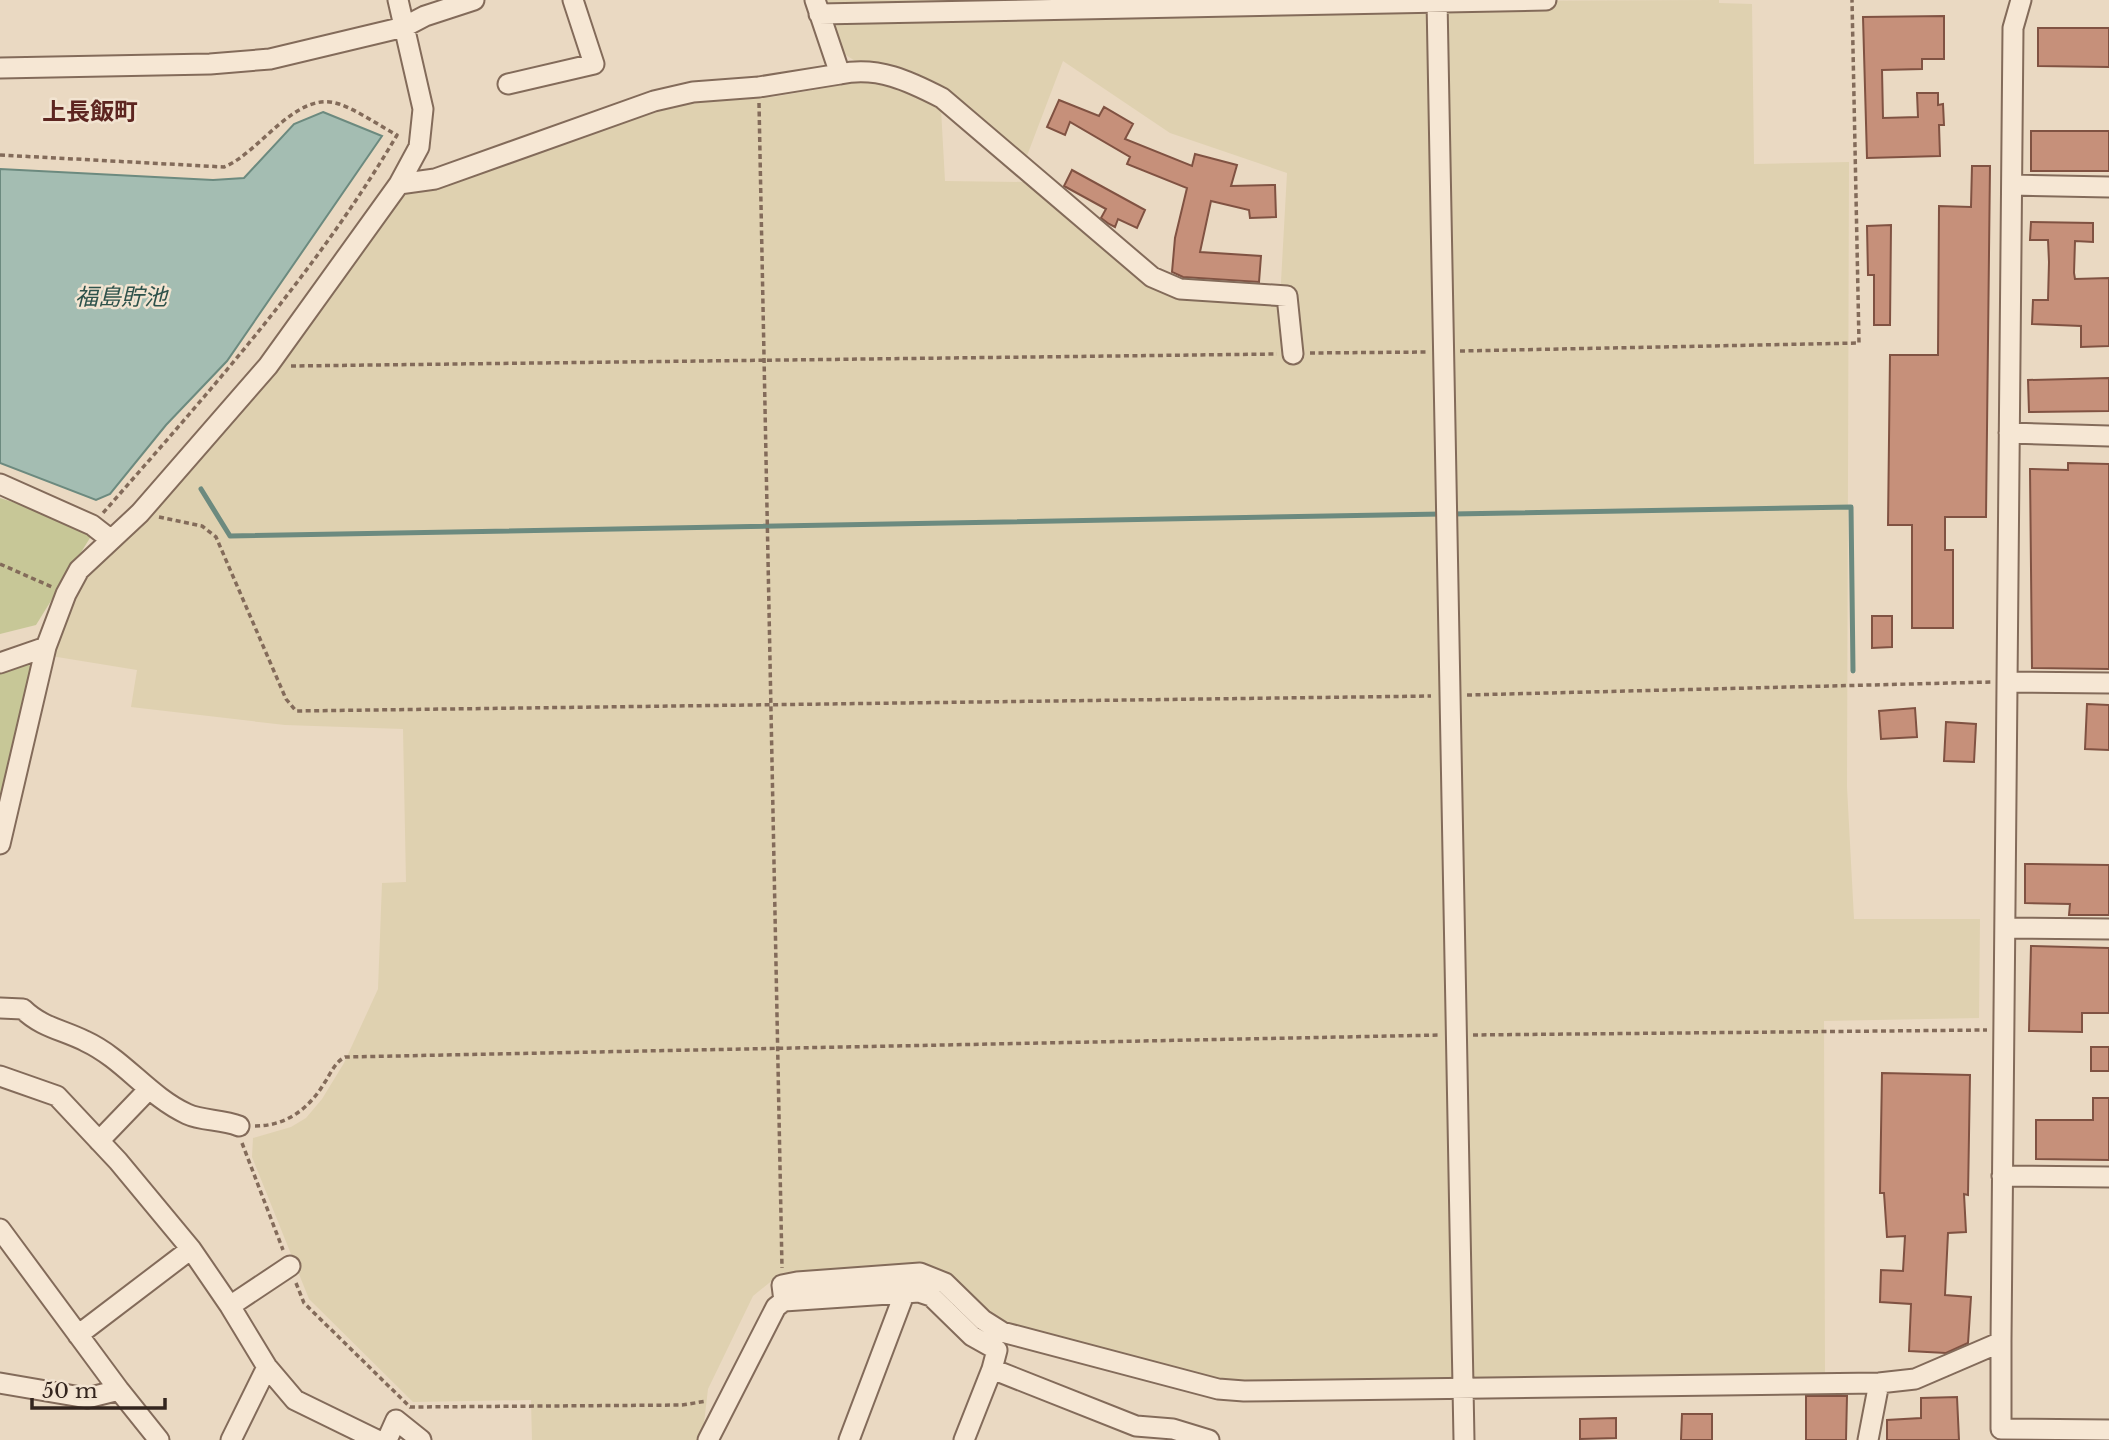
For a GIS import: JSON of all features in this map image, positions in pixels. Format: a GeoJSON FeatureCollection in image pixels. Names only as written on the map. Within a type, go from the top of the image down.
{"type":"FeatureCollection","features":[{"type":"Feature","properties":{"kind":"street"},"geometry":{"type":"LineString","coordinates":[[0,844],[46,647],[66,594],[79,570],[140,513],[268,366],[399,184],[419,147],[424,109],[398,0]]}},
{"type":"Feature","properties":{"kind":"street"},"geometry":{"type":"LineString","coordinates":[[0,68],[210,64],[270,59],[404,27],[425,16],[474,0]]}},
{"type":"Feature","properties":{"kind":"street"},"geometry":{"type":"LineString","coordinates":[[508,84],[594,64],[573,0]]}},
{"type":"Feature","properties":{"kind":"street"},"geometry":{"type":"LineString","coordinates":[[840,74],[817,7],[1546,0]]}},
{"type":"Feature","properties":{"kind":"street"},"geometry":{"type":"LineString","coordinates":[[2021,0],[2013,28],[2001,1429],[2109,1430]]}},
{"type":"Feature","properties":{"kind":"street"},"geometry":{"type":"LineString","coordinates":[[1437,2],[1464,1440]]}},
{"type":"Feature","properties":{"kind":"street"},"geometry":{"type":"LineString","coordinates":[[399,184],[435,179],[654,101],[693,92],[759,87],[859,70],[903,78],[942,98],[1152,277],[1164,284],[1180,289],[1287,296],[1293,354]]}},
{"type":"Feature","properties":{"kind":"street"},"geometry":{"type":"LineString","coordinates":[[2011,185],[2109,187]]}},
{"type":"Feature","properties":{"kind":"street"},"geometry":{"type":"LineString","coordinates":[[2009,433],[2109,436]]}},
{"type":"Feature","properties":{"kind":"street"},"geometry":{"type":"LineString","coordinates":[[0,484],[92,525],[110,539]]}},
{"type":"Feature","properties":{"kind":"street"},"geometry":{"type":"LineString","coordinates":[[0,663],[46,647]]}},
{"type":"Feature","properties":{"kind":"street"},"geometry":{"type":"LineString","coordinates":[[2008,682],[2109,683]]}},
{"type":"Feature","properties":{"kind":"street"},"geometry":{"type":"LineString","coordinates":[[2005,928],[2109,929]]}},
{"type":"Feature","properties":{"kind":"street"},"geometry":{"type":"LineString","coordinates":[[0,1008],[23,1009],[36,1022],[85,1041],[111,1055],[149,1089],[190,1116],[223,1119],[239,1126]]}},
{"type":"Feature","properties":{"kind":"street"},"geometry":{"type":"LineString","coordinates":[[0,1076],[57,1097],[99,1141],[191,1249],[267,1367],[295,1400],[377,1440]]}},
{"type":"Feature","properties":{"kind":"street"},"geometry":{"type":"LineString","coordinates":[[99,1141],[149,1089]]}},
{"type":"Feature","properties":{"kind":"street"},"geometry":{"type":"LineString","coordinates":[[2002,1176],[2109,1177]]}},
{"type":"Feature","properties":{"kind":"street"},"geometry":{"type":"LineString","coordinates":[[0,1229],[159,1440]]}},
{"type":"Feature","properties":{"kind":"street"},"geometry":{"type":"LineString","coordinates":[[78,1335],[191,1249]]}},
{"type":"Feature","properties":{"kind":"street"},"geometry":{"type":"LineString","coordinates":[[230,1306],[290,1266]]}},
{"type":"Feature","properties":{"kind":"street"},"geometry":{"type":"LineString","coordinates":[[783,1293],[920,1273],[946,1283],[984,1320],[1002,1332],[1218,1389],[1244,1391],[1464,1390],[1879,1382],[1915,1379],[2001,1342]]}},
{"type":"Feature","properties":{"kind":"street"},"geometry":{"type":"LineString","coordinates":[[783,1293],[905,1292],[931,1296],[972,1336],[998,1350],[964,1440]]}},
{"type":"Feature","properties":{"kind":"street"},"geometry":{"type":"LineString","coordinates":[[849,1440],[905,1292]]}},
{"type":"Feature","properties":{"kind":"street"},"geometry":{"type":"LineString","coordinates":[[708,1440],[783,1293]]}},
{"type":"Feature","properties":{"kind":"street"},"geometry":{"type":"LineString","coordinates":[[231,1440],[267,1367]]}},
{"type":"Feature","properties":{"kind":"street"},"geometry":{"type":"LineString","coordinates":[[992,1369],[1136,1426],[1173,1429],[1209,1440]]}},
{"type":"Feature","properties":{"kind":"street"},"geometry":{"type":"LineString","coordinates":[[1868,1440],[1879,1382]]}},
{"type":"Feature","properties":{"kind":"street"},"geometry":{"type":"LineString","coordinates":[[0,1383],[87,1398],[119,1390]]}},
{"type":"Feature","properties":{"kind":"street"},"geometry":{"type":"LineString","coordinates":[[387,1440],[396,1420],[421,1440]]}},
{"type":"Feature","properties":{"kind":"path"},"geometry":{"type":"LineString","coordinates":[[268,366],[765,363],[1859,343],[1852,0]]}},
{"type":"Feature","properties":{"kind":"path"},"geometry":{"type":"LineString","coordinates":[[759,87],[783,1293]]}},
{"type":"Feature","properties":{"kind":"path"},"geometry":{"type":"LineString","coordinates":[[0,155],[224,167],[240,161],[292,113],[315,103],[337,103],[397,135],[369,180],[243,355],[92,525]]}},
{"type":"Feature","properties":{"kind":"path"},"geometry":{"type":"LineString","coordinates":[[140,513],[202,526],[216,537],[286,699],[296,710],[1450,696],[2008,682]]}},
{"type":"Feature","properties":{"kind":"path"},"geometry":{"type":"LineString","coordinates":[[0,564],[66,594]]}},
{"type":"Feature","properties":{"kind":"path"},"geometry":{"type":"LineString","coordinates":[[712,1391],[706,1403],[682,1405],[410,1407],[304,1303],[244,1153],[239,1126],[265,1126],[291,1120],[317,1095],[338,1061],[345,1057],[1457,1035],[2004,1030]]}},
{"type":"Feature","properties":{"kind":"shaded area"},"geometry":{"type":"Polygon","coordinates":[[[822,0],[981,0],[981,3],[1719,0],[1719,3],[1752,4],[1754,164],[1849,162],[1847,787],[1854,919],[1980,919],[1979,1018],[1824,1021],[1825,1375],[1238,1386],[995,1321],[918,1265],[774,1279],[753,1296],[708,1389],[702,1440],[532,1440],[531,1400],[413,1402],[309,1299],[252,1157],[253,1138],[291,1127],[306,1118],[322,1099],[344,1063],[378,989],[382,883],[406,882],[403,729],[285,725],[131,707],[137,670],[51,656],[70,603],[83,582],[138,523],[402,195],[456,180],[672,104],[773,97],[871,80],[908,85],[941,109],[945,181],[1027,182],[1148,279],[1280,300],[1287,173],[1170,133],[1063,61],[1025,161],[937,88],[860,64],[841,52],[822,0]]]}},
{"type":"Feature","properties":{"kind":"green space"},"geometry":{"type":"Polygon","coordinates":[[[0,498],[80,523],[93,533],[36,625],[0,634],[0,498]]]}},
{"type":"Feature","properties":{"kind":"green space"},"geometry":{"type":"Polygon","coordinates":[[[23,662],[31,666],[0,800],[0,671],[23,662]]]}},
{"type":"Feature","properties":{"kind":"water","name":"福島貯池"},"geometry":{"type":"Polygon","coordinates":[[[323,112],[382,136],[227,361],[166,425],[110,494],[96,500],[0,463],[0,169],[213,180],[244,178],[294,124],[323,112]]]}},
{"type":"Feature","properties":{"kind":"building"},"geometry":{"type":"Polygon","coordinates":[[[1944,16],[1944,59],[1922,59],[1922,69],[1882,70],[1883,118],[1918,117],[1917,93],[1938,93],[1938,105],[1943,104],[1944,125],[1939,125],[1940,156],[1867,158],[1863,17],[1944,16]]]}},
{"type":"Feature","properties":{"kind":"building"},"geometry":{"type":"Polygon","coordinates":[[[2038,28],[2109,28],[2109,67],[2038,66],[2038,28]]]}},
{"type":"Feature","properties":{"kind":"building"},"geometry":{"type":"Polygon","coordinates":[[[1059,100],[1099,116],[1104,107],[1133,124],[1125,139],[1192,166],[1195,154],[1237,165],[1231,186],[1275,185],[1276,217],[1250,218],[1249,210],[1211,201],[1200,252],[1261,256],[1259,282],[1183,277],[1172,272],[1175,238],[1187,188],[1127,164],[1130,157],[1070,122],[1065,135],[1047,127],[1059,100]]]}},
{"type":"Feature","properties":{"kind":"building"},"geometry":{"type":"Polygon","coordinates":[[[2031,131],[2109,131],[2109,171],[2031,171],[2031,131]]]}},
{"type":"Feature","properties":{"kind":"building"},"geometry":{"type":"Polygon","coordinates":[[[1972,166],[1990,166],[1986,517],[1945,517],[1945,550],[1953,550],[1953,628],[1912,628],[1912,525],[1888,525],[1890,355],[1938,355],[1939,206],[1971,207],[1972,166]]]}},
{"type":"Feature","properties":{"kind":"building"},"geometry":{"type":"Polygon","coordinates":[[[1072,170],[1145,210],[1137,228],[1118,219],[1115,227],[1109,224],[1101,218],[1106,209],[1064,186],[1072,170]]]}},
{"type":"Feature","properties":{"kind":"building"},"geometry":{"type":"Polygon","coordinates":[[[2031,222],[2093,223],[2093,242],[2075,241],[2074,273],[2075,279],[2109,278],[2109,346],[2081,347],[2081,326],[2032,324],[2033,300],[2048,300],[2049,262],[2048,240],[2030,240],[2031,222]]]}},
{"type":"Feature","properties":{"kind":"building"},"geometry":{"type":"Polygon","coordinates":[[[1891,225],[1890,325],[1874,325],[1874,275],[1868,275],[1867,226],[1891,225]]]}},
{"type":"Feature","properties":{"kind":"building"},"geometry":{"type":"Polygon","coordinates":[[[2109,378],[2109,411],[2029,412],[2028,380],[2109,378]]]}},
{"type":"Feature","properties":{"kind":"building"},"geometry":{"type":"Polygon","coordinates":[[[2068,463],[2109,464],[2109,669],[2032,668],[2030,469],[2068,470],[2068,463]]]}},
{"type":"Feature","properties":{"kind":"building"},"geometry":{"type":"Polygon","coordinates":[[[1872,616],[1892,616],[1892,647],[1872,648],[1872,616]]]}},
{"type":"Feature","properties":{"kind":"building"},"geometry":{"type":"Polygon","coordinates":[[[2087,704],[2109,705],[2109,750],[2085,749],[2087,704]]]}},
{"type":"Feature","properties":{"kind":"building"},"geometry":{"type":"Polygon","coordinates":[[[1915,708],[1917,737],[1881,739],[1879,711],[1915,708]]]}},
{"type":"Feature","properties":{"kind":"building"},"geometry":{"type":"Polygon","coordinates":[[[1946,722],[1976,724],[1974,762],[1944,761],[1946,722]]]}},
{"type":"Feature","properties":{"kind":"building"},"geometry":{"type":"Polygon","coordinates":[[[2025,864],[2109,865],[2109,915],[2069,915],[2070,904],[2025,903],[2025,864]]]}},
{"type":"Feature","properties":{"kind":"building"},"geometry":{"type":"Polygon","coordinates":[[[2031,946],[2109,948],[2109,1013],[2082,1013],[2082,1032],[2029,1031],[2031,946]]]}},
{"type":"Feature","properties":{"kind":"building"},"geometry":{"type":"Polygon","coordinates":[[[2091,1047],[2109,1047],[2109,1071],[2091,1071],[2091,1047]]]}},
{"type":"Feature","properties":{"kind":"building"},"geometry":{"type":"Polygon","coordinates":[[[1882,1073],[1970,1075],[1968,1195],[1964,1194],[1966,1232],[1948,1233],[1945,1295],[1971,1297],[1968,1343],[1946,1353],[1909,1351],[1911,1304],[1880,1302],[1881,1270],[1903,1271],[1905,1236],[1887,1237],[1884,1193],[1880,1193],[1882,1073]]]}},
{"type":"Feature","properties":{"kind":"building"},"geometry":{"type":"Polygon","coordinates":[[[2093,1098],[2109,1098],[2109,1160],[2036,1159],[2036,1120],[2093,1120],[2093,1098]]]}},
{"type":"Feature","properties":{"kind":"building"},"geometry":{"type":"Polygon","coordinates":[[[1806,1396],[1847,1396],[1846,1440],[1806,1440],[1806,1396]]]}},
{"type":"Feature","properties":{"kind":"building"},"geometry":{"type":"Polygon","coordinates":[[[1957,1397],[1959,1440],[1887,1440],[1887,1420],[1921,1418],[1921,1398],[1957,1397]]]}},
{"type":"Feature","properties":{"kind":"building"},"geometry":{"type":"Polygon","coordinates":[[[1682,1414],[1712,1414],[1712,1440],[1681,1440],[1682,1414]]]}},
{"type":"Feature","properties":{"kind":"building"},"geometry":{"type":"Polygon","coordinates":[[[1616,1418],[1616,1438],[1580,1439],[1580,1419],[1616,1418]]]}},
{"type":"Feature","properties":{"kind":"waterway"},"geometry":{"type":"LineString","coordinates":[[201,489],[230,536],[1442,514]]}},
{"type":"Feature","properties":{"kind":"waterway"},"geometry":{"type":"LineString","coordinates":[[1452,514],[1851,507],[1853,671]]}},
{"type":"Feature","properties":{"kind":"district","name":"上長飯町"},"geometry":{"type":"Point","coordinates":[90,112]}}]}
